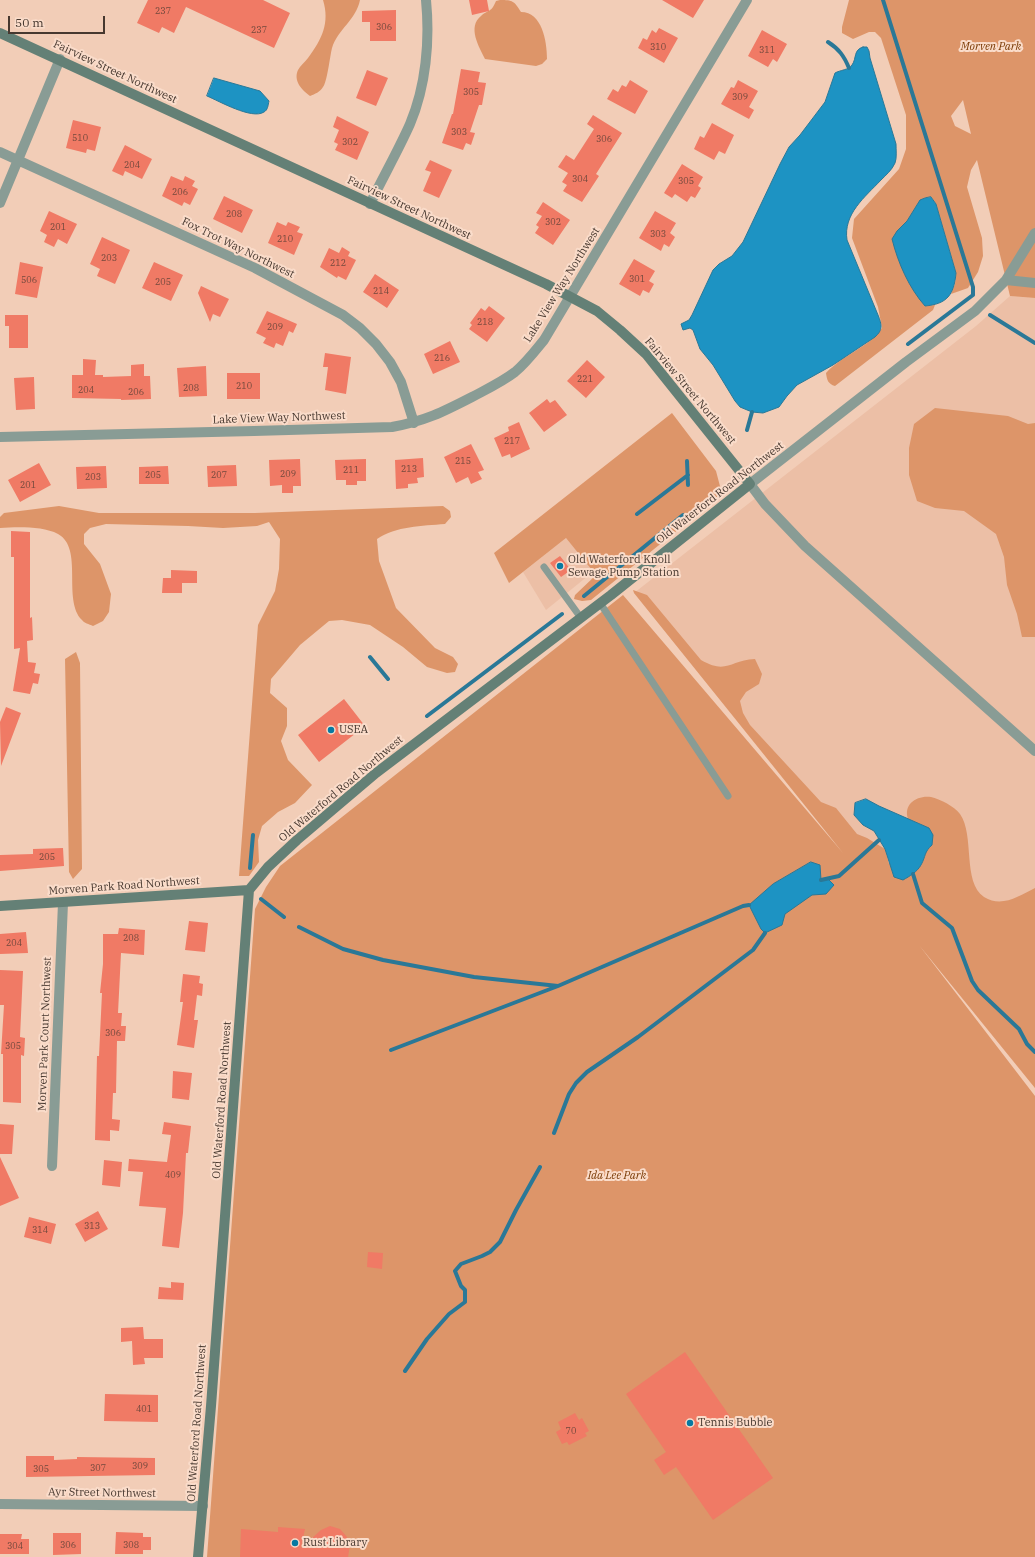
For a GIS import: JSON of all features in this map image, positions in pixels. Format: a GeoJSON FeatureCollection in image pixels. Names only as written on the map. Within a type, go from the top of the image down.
{"type":"FeatureCollection","features":[{"type":"Feature","properties":{"kind":"street"},"geometry":{"type":"LineString","coordinates":[[370,204],[410,123],[420,93],[428,39],[426,0]]}},
{"type":"Feature","properties":{"kind":"street","name":"Lake View Way Northwest"},"geometry":{"type":"LineString","coordinates":[[0,436],[392,427],[414,423],[436,415],[497,384],[515,372],[532,356],[544,340],[747,0]]}},
{"type":"Feature","properties":{"kind":"street","name":"Fairview Street Northwest"},"geometry":{"type":"LineString","coordinates":[[0,33],[60,59],[571,296],[597,311],[646,354],[750,484]]}},
{"type":"Feature","properties":{"kind":"street"},"geometry":{"type":"LineString","coordinates":[[0,203],[60,59]]}},
{"type":"Feature","properties":{"kind":"street","name":"Fox Trot Way Northwest"},"geometry":{"type":"LineString","coordinates":[[0,152],[255,268],[343,315],[360,328],[376,344],[390,362],[401,382],[414,423]]}},
{"type":"Feature","properties":{"kind":"street","name":"Old Waterford Road Northwest"},"geometry":{"type":"LineString","coordinates":[[198,1557],[249,890],[268,867],[297,840],[376,773],[581,618],[750,484],[984,303],[1006,280],[1035,233]]}},
{"type":"Feature","properties":{"kind":"street"},"geometry":{"type":"LineString","coordinates":[[1006,280],[1035,283]]}},
{"type":"Feature","properties":{"kind":"street"},"geometry":{"type":"LineString","coordinates":[[750,484],[765,504],[805,546],[1035,751]]}},
{"type":"Feature","properties":{"kind":"street","name":"Morven Park Road Northwest"},"geometry":{"type":"LineString","coordinates":[[0,906],[249,890]]}},
{"type":"Feature","properties":{"kind":"street","name":"Morven Park Court Northwest"},"geometry":{"type":"LineString","coordinates":[[52,1166],[63,902]]}},
{"type":"Feature","properties":{"kind":"street","name":"Ayr Street Northwest"},"geometry":{"type":"LineString","coordinates":[[0,1504],[203,1506]]}},
{"type":"Feature","properties":{"kind":"lane"},"geometry":{"type":"LineString","coordinates":[[544,567],[581,618]]}},
{"type":"Feature","properties":{"kind":"lane"},"geometry":{"type":"LineString","coordinates":[[600,603],[728,796]]}},
{"type":"Feature","properties":{"kind":"shaded area"},"geometry":{"type":"Polygon","coordinates":[[[1010,296],[1035,298],[1035,1088],[634,593],[976,326],[1010,296]]]}},
{"type":"Feature","properties":{"kind":"shaded area","name":"Old Waterford Knoll Sewage Pump Station"},"geometry":{"type":"Polygon","coordinates":[[[566,538],[594,571],[546,610],[523,572],[566,538]]]}},
{"type":"Feature","properties":{"kind":"green space"},"geometry":{"type":"Polygon","coordinates":[[[323,0],[360,0],[355,13],[338,35],[332,48],[327,75],[322,89],[316,94],[310,96],[299,85],[297,81],[297,74],[299,68],[308,58],[321,37],[326,16],[323,0]]]}},
{"type":"Feature","properties":{"kind":"green space"},"geometry":{"type":"Polygon","coordinates":[[[508,0],[513,2],[517,5],[521,12],[528,13],[538,22],[542,29],[547,52],[547,59],[542,64],[536,66],[485,59],[476,37],[475,26],[481,16],[491,9],[496,1],[508,0]]]}},
{"type":"Feature","properties":{"kind":"green space","name":"Morven Park"},"geometry":{"type":"Polygon","coordinates":[[[849,0],[1035,0],[1035,298],[1010,296],[977,160],[971,170],[967,187],[982,238],[983,256],[978,272],[968,288],[951,294],[955,284],[956,273],[936,204],[931,197],[926,198],[916,206],[907,222],[897,231],[925,306],[935,305],[933,310],[835,386],[828,381],[826,373],[840,361],[870,341],[882,328],[878,307],[852,238],[854,219],[899,169],[906,149],[906,115],[881,38],[875,32],[869,32],[853,39],[842,33],[842,27],[849,0]],[[963,100],[951,116],[955,126],[971,134],[963,100]]]}},
{"type":"Feature","properties":{"kind":"green space"},"geometry":{"type":"Polygon","coordinates":[[[935,408],[1008,416],[1028,424],[1035,423],[1035,637],[1022,637],[1017,614],[1007,585],[1004,557],[996,534],[964,511],[935,508],[917,501],[909,475],[909,448],[914,424],[935,408]]]}},
{"type":"Feature","properties":{"kind":"green space"},"geometry":{"type":"Polygon","coordinates":[[[672,413],[716,471],[721,490],[716,499],[591,600],[582,601],[574,599],[575,595],[596,575],[566,538],[509,583],[494,553],[672,413]]]}},
{"type":"Feature","properties":{"kind":"green space"},"geometry":{"type":"Polygon","coordinates":[[[59,506],[99,513],[255,513],[443,506],[450,511],[451,517],[445,524],[401,529],[392,531],[377,539],[379,561],[396,608],[435,648],[453,657],[458,664],[455,672],[447,673],[427,667],[403,647],[370,625],[342,620],[329,621],[300,645],[271,679],[270,693],[287,708],[287,726],[281,741],[288,760],[312,785],[295,803],[278,812],[262,826],[258,840],[259,862],[249,876],[239,876],[258,625],[275,591],[279,569],[280,539],[269,522],[257,526],[223,528],[106,524],[90,528],[84,534],[84,544],[100,564],[111,594],[109,612],[103,621],[93,626],[85,623],[76,611],[72,588],[72,562],[66,541],[52,531],[38,528],[0,528],[0,517],[4,513],[59,506]]]}},
{"type":"Feature","properties":{"kind":"green space","name":"Ida Lee Park"},"geometry":{"type":"Polygon","coordinates":[[[633,590],[647,595],[701,660],[723,667],[755,659],[762,674],[759,684],[746,692],[740,701],[743,713],[750,725],[821,802],[836,808],[857,834],[885,849],[889,864],[921,866],[926,851],[932,845],[929,828],[908,819],[907,814],[909,805],[916,799],[921,797],[931,797],[947,803],[960,814],[967,834],[973,881],[977,890],[984,897],[997,901],[1010,900],[1035,888],[1035,1088],[919,945],[1035,1096],[1035,1557],[207,1557],[255,909],[266,887],[280,866],[623,595],[843,853],[633,590]]]}},
{"type":"Feature","properties":{"kind":"green space"},"geometry":{"type":"Polygon","coordinates":[[[76,652],[80,663],[82,869],[73,879],[69,872],[65,659],[76,652]]]}},
{"type":"Feature","properties":{"kind":"water"},"geometry":{"type":"Polygon","coordinates":[[[863,47],[867,47],[869,51],[896,144],[896,159],[891,170],[856,207],[848,222],[847,240],[879,319],[881,330],[875,337],[833,365],[797,385],[779,407],[763,413],[752,412],[740,407],[735,401],[713,365],[700,349],[693,330],[690,328],[683,330],[681,324],[689,320],[692,315],[713,270],[719,264],[732,256],[743,242],[789,147],[825,102],[835,73],[851,67],[856,52],[863,47]]]}},
{"type":"Feature","properties":{"kind":"water"},"geometry":{"type":"Polygon","coordinates":[[[214,78],[260,91],[269,101],[268,107],[264,112],[252,114],[207,96],[214,78]]]}},
{"type":"Feature","properties":{"kind":"water"},"geometry":{"type":"Polygon","coordinates":[[[931,197],[936,204],[956,273],[951,293],[948,297],[939,303],[925,306],[919,299],[905,275],[897,257],[892,239],[897,231],[907,221],[920,200],[931,197]]]}},
{"type":"Feature","properties":{"kind":"water"},"geometry":{"type":"Polygon","coordinates":[[[866,799],[929,828],[933,835],[932,845],[926,852],[923,862],[913,874],[903,880],[894,877],[885,849],[874,831],[863,825],[854,815],[855,803],[866,799]]]}},
{"type":"Feature","properties":{"kind":"water"},"geometry":{"type":"Polygon","coordinates":[[[811,862],[820,865],[821,880],[827,878],[834,885],[826,894],[812,895],[785,914],[782,925],[765,933],[761,929],[749,905],[773,884],[811,862]]]}},
{"type":"Feature","properties":{"kind":"building"},"geometry":{"type":"Polygon","coordinates":[[[148,0],[263,0],[290,13],[274,48],[186,7],[174,33],[162,27],[159,33],[137,23],[148,0]]]}},
{"type":"Feature","properties":{"kind":"building"},"geometry":{"type":"Polygon","coordinates":[[[469,0],[487,0],[489,11],[472,15],[469,0]]]}},
{"type":"Feature","properties":{"kind":"building"},"geometry":{"type":"Polygon","coordinates":[[[662,0],[704,0],[693,18],[662,0]]]}},
{"type":"Feature","properties":{"kind":"building"},"geometry":{"type":"Polygon","coordinates":[[[396,10],[396,41],[370,41],[370,22],[362,22],[362,11],[396,10]]]}},
{"type":"Feature","properties":{"kind":"building"},"geometry":{"type":"Polygon","coordinates":[[[659,28],[678,38],[664,63],[638,48],[643,38],[647,40],[652,30],[656,33],[659,28]]]}},
{"type":"Feature","properties":{"kind":"building"},"geometry":{"type":"Polygon","coordinates":[[[762,30],[787,44],[777,62],[773,59],[768,67],[748,56],[762,30]]]}},
{"type":"Feature","properties":{"kind":"building"},"geometry":{"type":"Polygon","coordinates":[[[461,69],[480,72],[478,82],[486,83],[482,105],[479,105],[470,132],[475,133],[471,145],[466,143],[463,150],[442,143],[453,114],[461,69]]]}},
{"type":"Feature","properties":{"kind":"building"},"geometry":{"type":"Polygon","coordinates":[[[367,70],[388,78],[376,106],[356,98],[367,70]]]}},
{"type":"Feature","properties":{"kind":"building"},"geometry":{"type":"Polygon","coordinates":[[[630,80],[648,91],[635,114],[607,99],[613,89],[618,92],[622,85],[626,87],[630,80]]]}},
{"type":"Feature","properties":{"kind":"building"},"geometry":{"type":"Polygon","coordinates":[[[738,80],[758,91],[749,107],[754,110],[749,119],[721,104],[731,87],[734,88],[738,80]]]}},
{"type":"Feature","properties":{"kind":"building"},"geometry":{"type":"Polygon","coordinates":[[[593,115],[622,133],[596,174],[599,176],[582,202],[563,191],[567,185],[562,182],[568,173],[558,167],[566,155],[574,160],[594,129],[587,124],[593,115]]]}},
{"type":"Feature","properties":{"kind":"building"},"geometry":{"type":"Polygon","coordinates":[[[337,116],[369,132],[357,160],[335,150],[338,144],[334,142],[339,130],[333,127],[337,116]]]}},
{"type":"Feature","properties":{"kind":"building"},"geometry":{"type":"Polygon","coordinates":[[[73,120],[101,127],[95,151],[87,149],[86,153],[66,148],[73,120]]]}},
{"type":"Feature","properties":{"kind":"building"},"geometry":{"type":"Polygon","coordinates":[[[712,123],[734,135],[725,154],[719,151],[714,160],[694,149],[700,136],[704,138],[712,123]]]}},
{"type":"Feature","properties":{"kind":"building"},"geometry":{"type":"Polygon","coordinates":[[[125,145],[152,159],[142,179],[125,171],[123,176],[112,171],[125,145]]]}},
{"type":"Feature","properties":{"kind":"building"},"geometry":{"type":"Polygon","coordinates":[[[430,160],[452,170],[439,198],[423,191],[431,172],[425,170],[430,160]]]}},
{"type":"Feature","properties":{"kind":"building"},"geometry":{"type":"Polygon","coordinates":[[[682,164],[703,177],[698,186],[701,188],[695,198],[691,196],[687,202],[675,194],[672,198],[664,193],[682,164]]]}},
{"type":"Feature","properties":{"kind":"building"},"geometry":{"type":"Polygon","coordinates":[[[171,176],[183,181],[185,176],[195,181],[192,186],[198,189],[190,205],[184,202],[182,206],[162,196],[171,176]]]}},
{"type":"Feature","properties":{"kind":"building"},"geometry":{"type":"Polygon","coordinates":[[[224,196],[253,210],[242,233],[213,219],[224,196]]]}},
{"type":"Feature","properties":{"kind":"building"},"geometry":{"type":"Polygon","coordinates":[[[543,202],[570,220],[553,245],[535,233],[539,227],[536,225],[542,216],[536,213],[543,202]]]}},
{"type":"Feature","properties":{"kind":"building"},"geometry":{"type":"Polygon","coordinates":[[[49,211],[77,224],[67,244],[58,239],[54,247],[44,242],[47,235],[40,231],[49,211]]]}},
{"type":"Feature","properties":{"kind":"building"},"geometry":{"type":"Polygon","coordinates":[[[655,211],[676,223],[670,233],[675,237],[669,247],[664,244],[661,251],[639,238],[655,211]]]}},
{"type":"Feature","properties":{"kind":"building"},"geometry":{"type":"Polygon","coordinates":[[[277,222],[286,226],[288,222],[300,227],[297,232],[303,234],[294,255],[268,243],[277,222]]]}},
{"type":"Feature","properties":{"kind":"building"},"geometry":{"type":"Polygon","coordinates":[[[102,237],[130,250],[115,284],[97,276],[100,269],[90,264],[102,237]]]}},
{"type":"Feature","properties":{"kind":"building"},"geometry":{"type":"Polygon","coordinates":[[[342,247],[350,252],[348,256],[356,260],[346,280],[338,276],[337,278],[320,267],[329,248],[339,253],[342,247]]]}},
{"type":"Feature","properties":{"kind":"building"},"geometry":{"type":"Polygon","coordinates":[[[634,259],[655,271],[649,281],[654,284],[649,293],[643,290],[640,296],[619,284],[634,259]]]}},
{"type":"Feature","properties":{"kind":"building"},"geometry":{"type":"Polygon","coordinates":[[[20,262],[43,267],[37,298],[15,294],[20,262]]]}},
{"type":"Feature","properties":{"kind":"building"},"geometry":{"type":"Polygon","coordinates":[[[154,262],[183,275],[171,301],[142,288],[154,262]]]}},
{"type":"Feature","properties":{"kind":"building"},"geometry":{"type":"Polygon","coordinates":[[[375,274],[399,290],[387,308],[363,292],[375,274]]]}},
{"type":"Feature","properties":{"kind":"building"},"geometry":{"type":"Polygon","coordinates":[[[201,286],[229,299],[220,317],[213,314],[210,322],[198,293],[201,286]]]}},
{"type":"Feature","properties":{"kind":"building"},"geometry":{"type":"Polygon","coordinates":[[[489,306],[505,318],[487,342],[469,329],[472,325],[470,323],[481,308],[485,311],[489,306]]]}},
{"type":"Feature","properties":{"kind":"building"},"geometry":{"type":"Polygon","coordinates":[[[267,311],[297,324],[293,333],[289,331],[283,346],[276,343],[274,348],[263,343],[266,338],[256,333],[267,311]]]}},
{"type":"Feature","properties":{"kind":"building"},"geometry":{"type":"Polygon","coordinates":[[[5,315],[28,315],[28,348],[9,348],[9,326],[5,326],[5,315]]]}},
{"type":"Feature","properties":{"kind":"building"},"geometry":{"type":"Polygon","coordinates":[[[450,341],[460,362],[433,374],[424,354],[450,341]]]}},
{"type":"Feature","properties":{"kind":"building"},"geometry":{"type":"Polygon","coordinates":[[[325,353],[351,357],[346,394],[325,390],[328,367],[323,367],[325,353]]]}},
{"type":"Feature","properties":{"kind":"building"},"geometry":{"type":"Polygon","coordinates":[[[83,359],[96,360],[95,375],[103,375],[103,377],[131,376],[131,365],[144,364],[144,376],[150,376],[151,399],[121,400],[72,398],[72,375],[83,375],[83,359]]]}},
{"type":"Feature","properties":{"kind":"building"},"geometry":{"type":"Polygon","coordinates":[[[587,360],[605,377],[586,398],[567,381],[587,360]]]}},
{"type":"Feature","properties":{"kind":"building"},"geometry":{"type":"Polygon","coordinates":[[[206,366],[207,396],[179,397],[177,368],[206,366]]]}},
{"type":"Feature","properties":{"kind":"building"},"geometry":{"type":"Polygon","coordinates":[[[227,373],[260,373],[260,399],[227,399],[227,373]]]}},
{"type":"Feature","properties":{"kind":"building"},"geometry":{"type":"Polygon","coordinates":[[[34,377],[35,409],[16,410],[14,378],[34,377]]]}},
{"type":"Feature","properties":{"kind":"building"},"geometry":{"type":"Polygon","coordinates":[[[547,399],[550,403],[555,400],[567,415],[544,432],[529,413],[547,399]]]}},
{"type":"Feature","properties":{"kind":"building"},"geometry":{"type":"Polygon","coordinates":[[[519,422],[530,449],[511,458],[510,454],[502,457],[494,438],[509,431],[508,427],[519,422]]]}},
{"type":"Feature","properties":{"kind":"building"},"geometry":{"type":"Polygon","coordinates":[[[471,444],[484,470],[478,472],[482,479],[471,484],[468,477],[456,483],[444,457],[471,444]]]}},
{"type":"Feature","properties":{"kind":"building"},"geometry":{"type":"Polygon","coordinates":[[[423,458],[424,477],[417,478],[418,483],[408,484],[408,488],[396,489],[395,460],[423,458]]]}},
{"type":"Feature","properties":{"kind":"building"},"geometry":{"type":"Polygon","coordinates":[[[300,459],[301,486],[293,486],[293,493],[282,493],[282,485],[270,486],[269,460],[300,459]]]}},
{"type":"Feature","properties":{"kind":"building"},"geometry":{"type":"Polygon","coordinates":[[[366,459],[366,481],[357,481],[357,485],[346,485],[346,480],[336,480],[335,460],[366,459]]]}},
{"type":"Feature","properties":{"kind":"building"},"geometry":{"type":"Polygon","coordinates":[[[39,463],[51,485],[20,502],[8,480],[39,463]]]}},
{"type":"Feature","properties":{"kind":"building"},"geometry":{"type":"Polygon","coordinates":[[[236,465],[237,486],[208,487],[207,466],[236,465]]]}},
{"type":"Feature","properties":{"kind":"building"},"geometry":{"type":"Polygon","coordinates":[[[106,466],[107,488],[77,489],[76,467],[106,466]]]}},
{"type":"Feature","properties":{"kind":"building"},"geometry":{"type":"Polygon","coordinates":[[[168,466],[169,484],[139,484],[139,467],[168,466]]]}},
{"type":"Feature","properties":{"kind":"building"},"geometry":{"type":"Polygon","coordinates":[[[11,531],[30,532],[30,618],[32,617],[33,640],[27,641],[28,662],[36,663],[34,673],[40,674],[38,684],[33,683],[30,694],[13,691],[20,648],[14,649],[14,557],[11,557],[11,531]]]}},
{"type":"Feature","properties":{"kind":"building","name":"Old Waterford Knoll Sewage Pump Station"},"geometry":{"type":"Polygon","coordinates":[[[560,556],[571,570],[561,577],[550,563],[560,556]]]}},
{"type":"Feature","properties":{"kind":"building"},"geometry":{"type":"Polygon","coordinates":[[[171,570],[197,571],[197,583],[182,583],[182,593],[162,593],[163,578],[171,578],[171,570]]]}},
{"type":"Feature","properties":{"kind":"building","name":"USEA"},"geometry":{"type":"Polygon","coordinates":[[[344,699],[365,726],[319,762],[298,735],[344,699]]]}},
{"type":"Feature","properties":{"kind":"building"},"geometry":{"type":"Polygon","coordinates":[[[6,707],[21,713],[1,766],[0,722],[6,707]]]}},
{"type":"Feature","properties":{"kind":"building"},"geometry":{"type":"Polygon","coordinates":[[[63,848],[64,866],[0,871],[0,855],[33,854],[33,849],[63,848]]]}},
{"type":"Feature","properties":{"kind":"building"},"geometry":{"type":"Polygon","coordinates":[[[189,921],[208,923],[205,952],[185,950],[189,921]]]}},
{"type":"Feature","properties":{"kind":"building"},"geometry":{"type":"Polygon","coordinates":[[[119,928],[145,930],[144,955],[121,953],[118,1013],[122,1013],[121,1026],[126,1026],[125,1041],[117,1041],[116,1093],[113,1093],[112,1119],[120,1120],[119,1131],[110,1130],[110,1141],[95,1140],[97,1056],[99,1056],[102,993],[100,993],[103,964],[103,934],[118,934],[119,928]]]}},
{"type":"Feature","properties":{"kind":"building"},"geometry":{"type":"Polygon","coordinates":[[[26,932],[28,953],[0,954],[0,934],[26,932]]]}},
{"type":"Feature","properties":{"kind":"building"},"geometry":{"type":"Polygon","coordinates":[[[0,970],[23,971],[20,1037],[25,1038],[24,1056],[21,1055],[21,1103],[3,1102],[3,1054],[1,1054],[4,1005],[0,1005],[0,970]]]}},
{"type":"Feature","properties":{"kind":"building"},"geometry":{"type":"Polygon","coordinates":[[[183,974],[200,976],[199,983],[203,984],[202,996],[197,995],[194,1020],[198,1020],[194,1048],[177,1045],[183,1002],[180,1002],[183,974]]]}},
{"type":"Feature","properties":{"kind":"building"},"geometry":{"type":"Polygon","coordinates":[[[173,1071],[192,1073],[189,1100],[172,1098],[173,1071]]]}},
{"type":"Feature","properties":{"kind":"building"},"geometry":{"type":"Polygon","coordinates":[[[164,1122],[191,1126],[188,1153],[186,1153],[183,1213],[179,1248],[162,1246],[166,1208],[139,1206],[143,1172],[128,1171],[129,1159],[167,1162],[171,1135],[162,1134],[164,1122]]]}},
{"type":"Feature","properties":{"kind":"building"},"geometry":{"type":"Polygon","coordinates":[[[0,1124],[14,1125],[12,1154],[0,1154],[0,1124]]]}},
{"type":"Feature","properties":{"kind":"building"},"geometry":{"type":"Polygon","coordinates":[[[0,1157],[19,1198],[0,1206],[0,1157]]]}},
{"type":"Feature","properties":{"kind":"building"},"geometry":{"type":"Polygon","coordinates":[[[104,1160],[122,1162],[120,1187],[102,1185],[104,1160]]]}},
{"type":"Feature","properties":{"kind":"building"},"geometry":{"type":"Polygon","coordinates":[[[98,1211],[108,1229],[85,1242],[75,1224],[98,1211]]]}},
{"type":"Feature","properties":{"kind":"building"},"geometry":{"type":"Polygon","coordinates":[[[29,1217],[56,1224],[51,1244],[24,1237],[29,1217]]]}},
{"type":"Feature","properties":{"kind":"building"},"geometry":{"type":"Polygon","coordinates":[[[368,1252],[383,1253],[382,1269],[367,1267],[368,1252]]]}},
{"type":"Feature","properties":{"kind":"building"},"geometry":{"type":"Polygon","coordinates":[[[171,1282],[184,1283],[183,1300],[158,1299],[159,1287],[171,1288],[171,1282]]]}},
{"type":"Feature","properties":{"kind":"building"},"geometry":{"type":"Polygon","coordinates":[[[143,1327],[144,1339],[163,1339],[163,1358],[144,1358],[145,1364],[133,1365],[132,1341],[121,1342],[121,1328],[143,1327]]]}},
{"type":"Feature","properties":{"kind":"building","name":"Tennis Bubble"},"geometry":{"type":"Polygon","coordinates":[[[685,1352],[773,1478],[713,1520],[676,1467],[664,1475],[654,1460],[666,1452],[626,1394],[685,1352]]]}},
{"type":"Feature","properties":{"kind":"building"},"geometry":{"type":"Polygon","coordinates":[[[105,1394],[158,1395],[158,1422],[104,1421],[105,1394]]]}},
{"type":"Feature","properties":{"kind":"building"},"geometry":{"type":"Polygon","coordinates":[[[575,1413],[579,1420],[582,1418],[589,1431],[585,1433],[587,1436],[569,1445],[567,1442],[562,1444],[556,1432],[561,1429],[558,1422],[575,1413]]]}},
{"type":"Feature","properties":{"kind":"building"},"geometry":{"type":"Polygon","coordinates":[[[26,1456],[54,1456],[54,1460],[77,1459],[77,1457],[155,1458],[155,1475],[26,1477],[26,1456]]]}},
{"type":"Feature","properties":{"kind":"building","name":"Rust Library"},"geometry":{"type":"Polygon","coordinates":[[[330,1526],[340,1529],[347,1537],[350,1545],[348,1557],[240,1557],[241,1529],[278,1532],[278,1527],[305,1529],[301,1548],[321,1530],[330,1526]]]}},
{"type":"Feature","properties":{"kind":"building"},"geometry":{"type":"Polygon","coordinates":[[[116,1532],[143,1533],[143,1537],[151,1537],[151,1550],[143,1550],[143,1554],[115,1554],[116,1532]]]}},
{"type":"Feature","properties":{"kind":"building"},"geometry":{"type":"Polygon","coordinates":[[[53,1533],[81,1533],[81,1554],[53,1555],[53,1533]]]}},
{"type":"Feature","properties":{"kind":"building"},"geometry":{"type":"Polygon","coordinates":[[[0,1534],[22,1534],[21,1539],[29,1539],[29,1554],[0,1554],[0,1534]]]}},
{"type":"Feature","properties":{"kind":"waterway"},"geometry":{"type":"LineString","coordinates":[[883,0],[973,287],[973,295],[908,344]]}},
{"type":"Feature","properties":{"kind":"waterway"},"geometry":{"type":"LineString","coordinates":[[828,42],[841,53],[849,68]]}},
{"type":"Feature","properties":{"kind":"waterway"},"geometry":{"type":"LineString","coordinates":[[990,315],[1035,343]]}},
{"type":"Feature","properties":{"kind":"waterway"},"geometry":{"type":"LineString","coordinates":[[747,430],[752,412]]}},
{"type":"Feature","properties":{"kind":"waterway"},"geometry":{"type":"LineString","coordinates":[[687,461],[688,485]]}},
{"type":"Feature","properties":{"kind":"waterway"},"geometry":{"type":"LineString","coordinates":[[637,514],[688,475]]}},
{"type":"Feature","properties":{"kind":"waterway"},"geometry":{"type":"LineString","coordinates":[[584,596],[683,515]]}},
{"type":"Feature","properties":{"kind":"waterway"},"geometry":{"type":"LineString","coordinates":[[427,716],[562,614]]}},
{"type":"Feature","properties":{"kind":"waterway"},"geometry":{"type":"LineString","coordinates":[[370,657],[388,679]]}},
{"type":"Feature","properties":{"kind":"waterway"},"geometry":{"type":"LineString","coordinates":[[250,868],[253,835]]}},
{"type":"Feature","properties":{"kind":"waterway"},"geometry":{"type":"LineString","coordinates":[[821,880],[839,876],[879,840]]}},
{"type":"Feature","properties":{"kind":"waterway"},"geometry":{"type":"LineString","coordinates":[[913,874],[922,903],[952,928],[972,981],[978,990],[1019,1029],[1027,1044],[1035,1052]]}},
{"type":"Feature","properties":{"kind":"waterway"},"geometry":{"type":"LineString","coordinates":[[261,899],[284,917]]}},
{"type":"Feature","properties":{"kind":"waterway"},"geometry":{"type":"LineString","coordinates":[[391,1050],[558,986],[743,906],[749,905]]}},
{"type":"Feature","properties":{"kind":"waterway"},"geometry":{"type":"LineString","coordinates":[[299,927],[343,949],[383,960],[474,977],[558,986]]}},
{"type":"Feature","properties":{"kind":"waterway"},"geometry":{"type":"LineString","coordinates":[[554,1133],[569,1094],[576,1083],[587,1072],[638,1037],[753,950],[765,933]]}},
{"type":"Feature","properties":{"kind":"waterway"},"geometry":{"type":"LineString","coordinates":[[405,1371],[427,1339],[449,1314],[465,1302],[465,1290],[461,1286],[455,1271],[461,1264],[490,1252],[500,1242],[540,1167]]}},
{"type":"Feature","properties":{"kind":"place","name":"Old Waterford Knoll Sewage Pump Station"},"geometry":{"type":"Point","coordinates":[560,566]}},
{"type":"Feature","properties":{"kind":"place","name":"USEA"},"geometry":{"type":"Point","coordinates":[331,730]}},
{"type":"Feature","properties":{"kind":"place","name":"Tennis Bubble"},"geometry":{"type":"Point","coordinates":[690,1423]}},
{"type":"Feature","properties":{"kind":"place","name":"Rust Library"},"geometry":{"type":"Point","coordinates":[295,1543]}}]}
